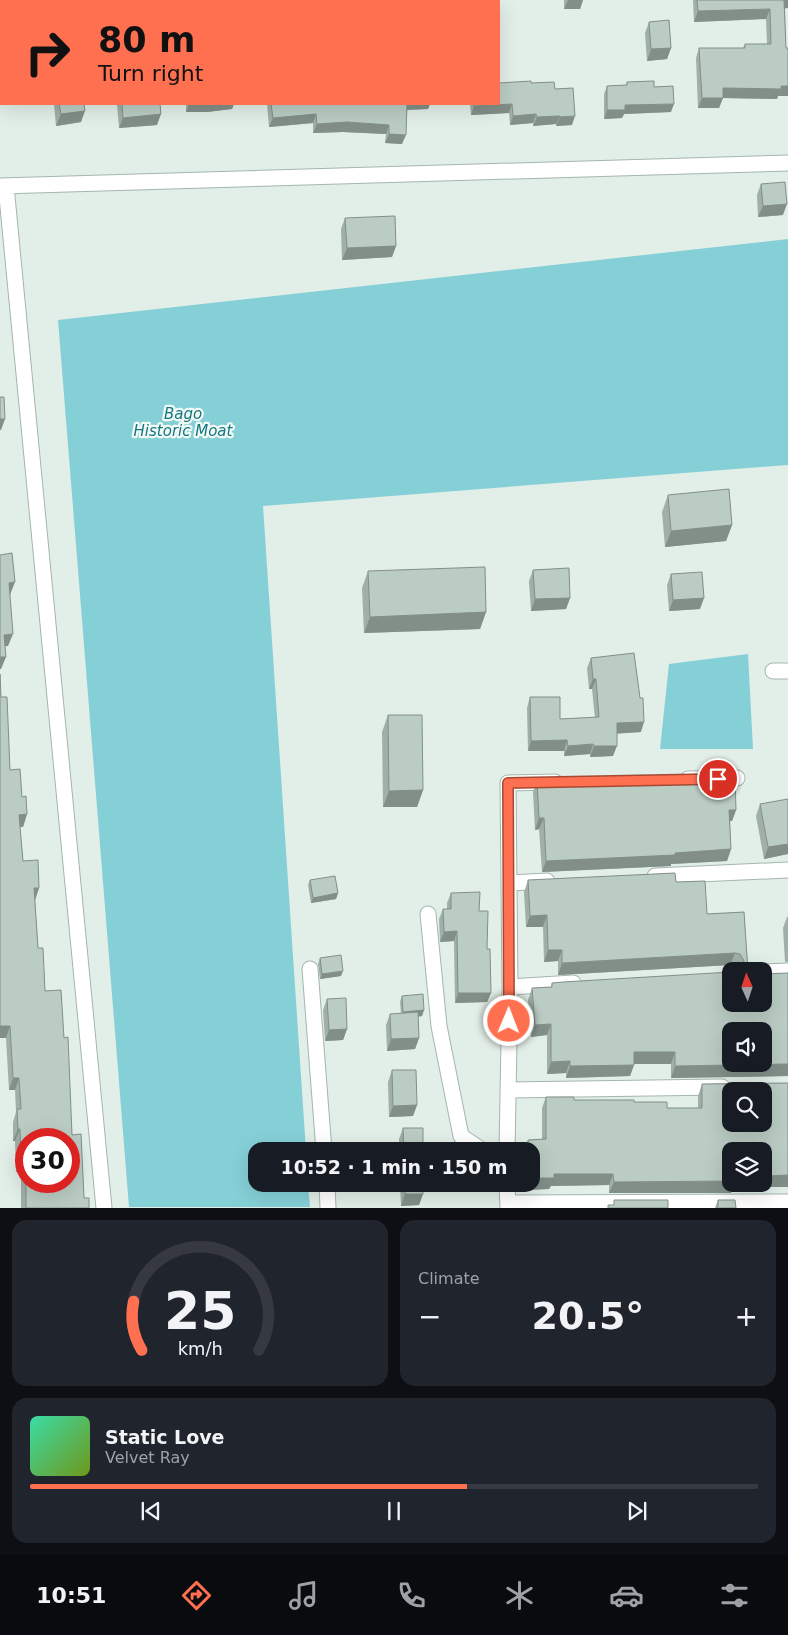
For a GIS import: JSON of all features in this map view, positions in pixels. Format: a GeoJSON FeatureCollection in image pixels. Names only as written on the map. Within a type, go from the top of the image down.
{"type":"FeatureCollection","features":[{"type":"Feature","properties":{"kind":"street"},"geometry":{"type":"LineString","coordinates":[[104,1208],[3,186],[788,163]]}},
{"type":"Feature","properties":{"kind":"street"},"geometry":{"type":"LineString","coordinates":[[677,779],[737,778]]}},
{"type":"Feature","properties":{"kind":"street"},"geometry":{"type":"LineString","coordinates":[[507,1142],[510,987],[508,783],[568,782]]}},
{"type":"Feature","properties":{"kind":"street"},"geometry":{"type":"LineString","coordinates":[[639,877],[788,870]]}},
{"type":"Feature","properties":{"kind":"street"},"geometry":{"type":"LineString","coordinates":[[510,883],[559,880]]}},
{"type":"Feature","properties":{"kind":"street"},"geometry":{"type":"LineString","coordinates":[[428,914],[439,1026],[461,1136],[470,1142]]}},
{"type":"Feature","properties":{"kind":"street"},"geometry":{"type":"LineString","coordinates":[[310,969],[323,1142]]}},
{"type":"Feature","properties":{"kind":"street"},"geometry":{"type":"LineString","coordinates":[[772,972],[788,971]]}},
{"type":"Feature","properties":{"kind":"street"},"geometry":{"type":"LineString","coordinates":[[510,987],[587,982]]}},
{"type":"Feature","properties":{"kind":"street"},"geometry":{"type":"LineString","coordinates":[[508,1090],[722,1086]]}},
{"type":"Feature","properties":{"kind":"street"},"geometry":{"type":"LineString","coordinates":[[327,1192],[328,1208]]}},
{"type":"Feature","properties":{"kind":"street"},"geometry":{"type":"LineString","coordinates":[[507,1192],[508,1206],[788,1202]]}},
{"type":"Feature","properties":{"kind":"water","name":"Bago Historic Moat"},"geometry":{"type":"Polygon","coordinates":[[[788,239],[788,465],[263,506],[305,1142],[248,1142],[248,1192],[309,1192],[310,1207],[129,1207],[58,320],[788,239]]]}},
{"type":"Feature","properties":{"kind":"water"},"geometry":{"type":"Polygon","coordinates":[[[748,654],[753,749],[660,749],[669,664],[748,654]]]}},
{"type":"Feature","properties":{"kind":"building"},"geometry":{"type":"Polygon","coordinates":[[[697,0],[784,0],[786,48],[788,48],[788,86],[781,86],[781,89],[723,88],[723,98],[702,98],[699,48],[745,48],[745,44],[771,44],[770,9],[698,11],[697,0]]]}},
{"type":"Feature","properties":{"kind":"building"},"geometry":{"type":"Polygon","coordinates":[[[669,20],[671,48],[651,49],[649,22],[669,20]]]}},
{"type":"Feature","properties":{"kind":"building"},"geometry":{"type":"Polygon","coordinates":[[[654,81],[654,87],[673,86],[674,104],[625,105],[625,110],[607,110],[607,86],[627,85],[627,82],[654,81]]]}},
{"type":"Feature","properties":{"kind":"building"},"geometry":{"type":"Polygon","coordinates":[[[554,82],[555,89],[573,88],[575,116],[537,117],[536,114],[513,116],[512,104],[500,105],[500,83],[554,82]]]}},
{"type":"Feature","properties":{"kind":"building"},"geometry":{"type":"Polygon","coordinates":[[[59,105],[84,105],[85,111],[61,114],[59,105]]]}},
{"type":"Feature","properties":{"kind":"building"},"geometry":{"type":"Polygon","coordinates":[[[122,105],[160,105],[161,114],[123,118],[122,105]]]}},
{"type":"Feature","properties":{"kind":"building"},"geometry":{"type":"Polygon","coordinates":[[[271,105],[407,105],[406,135],[389,134],[389,125],[347,122],[317,124],[316,114],[273,118],[271,105]]]}},
{"type":"Feature","properties":{"kind":"building"},"geometry":{"type":"Polygon","coordinates":[[[785,182],[787,204],[763,206],[761,184],[785,182]]]}},
{"type":"Feature","properties":{"kind":"building"},"geometry":{"type":"Polygon","coordinates":[[[395,216],[396,246],[347,248],[345,218],[395,216]]]}},
{"type":"Feature","properties":{"kind":"building"},"geometry":{"type":"Polygon","coordinates":[[[0,397],[4,397],[5,419],[0,419],[0,397]]]}},
{"type":"Feature","properties":{"kind":"building"},"geometry":{"type":"Polygon","coordinates":[[[729,489],[732,525],[671,531],[668,495],[729,489]]]}},
{"type":"Feature","properties":{"kind":"building"},"geometry":{"type":"Polygon","coordinates":[[[12,553],[15,582],[9,583],[13,634],[4,635],[6,657],[0,657],[0,555],[12,553]]]}},
{"type":"Feature","properties":{"kind":"building"},"geometry":{"type":"Polygon","coordinates":[[[485,567],[486,612],[370,617],[368,571],[485,567]]]}},
{"type":"Feature","properties":{"kind":"building"},"geometry":{"type":"Polygon","coordinates":[[[569,568],[570,598],[535,599],[533,570],[569,568]]]}},
{"type":"Feature","properties":{"kind":"building"},"geometry":{"type":"Polygon","coordinates":[[[702,572],[704,598],[673,600],[671,574],[702,572]]]}},
{"type":"Feature","properties":{"kind":"building"},"geometry":{"type":"Polygon","coordinates":[[[634,653],[640,698],[643,698],[644,722],[617,723],[617,746],[594,746],[593,744],[568,746],[567,740],[531,741],[530,697],[560,697],[560,719],[599,717],[596,679],[593,679],[591,658],[634,653]]]}},
{"type":"Feature","properties":{"kind":"building"},"geometry":{"type":"Polygon","coordinates":[[[0,674],[1,697],[7,697],[10,770],[20,769],[22,797],[26,796],[27,814],[19,815],[23,861],[38,860],[39,888],[34,888],[38,948],[43,948],[45,991],[61,990],[64,1038],[68,1037],[72,1128],[18,1128],[17,1109],[21,1109],[19,1078],[13,1078],[10,1026],[0,1026],[0,674]]]}},
{"type":"Feature","properties":{"kind":"building"},"geometry":{"type":"Polygon","coordinates":[[[388,715],[422,715],[423,790],[389,791],[388,715]]]}},
{"type":"Feature","properties":{"kind":"building"},"geometry":{"type":"Polygon","coordinates":[[[708,777],[708,780],[735,779],[736,810],[729,810],[731,849],[675,853],[675,855],[546,861],[544,818],[539,818],[537,781],[708,777]]]}},
{"type":"Feature","properties":{"kind":"building"},"geometry":{"type":"Polygon","coordinates":[[[788,799],[788,844],[768,847],[760,804],[788,799]]]}},
{"type":"Feature","properties":{"kind":"building"},"geometry":{"type":"Polygon","coordinates":[[[675,873],[676,882],[705,881],[707,914],[744,912],[747,962],[744,962],[740,954],[735,953],[562,963],[562,950],[548,950],[547,915],[530,916],[528,880],[675,873]]]}},
{"type":"Feature","properties":{"kind":"building"},"geometry":{"type":"Polygon","coordinates":[[[335,876],[338,893],[313,898],[310,880],[335,876]]]}},
{"type":"Feature","properties":{"kind":"building"},"geometry":{"type":"Polygon","coordinates":[[[480,892],[479,911],[488,911],[487,949],[490,949],[491,993],[458,993],[457,931],[444,932],[443,909],[451,909],[451,893],[480,892]]]}},
{"type":"Feature","properties":{"kind":"building"},"geometry":{"type":"Polygon","coordinates":[[[341,955],[343,971],[322,974],[320,958],[341,955]]]}},
{"type":"Feature","properties":{"kind":"building"},"geometry":{"type":"Polygon","coordinates":[[[722,973],[722,1012],[772,1012],[772,974],[788,973],[788,1064],[772,1064],[772,1022],[722,1022],[722,1065],[675,1066],[675,1052],[634,1052],[634,1065],[570,1066],[570,1061],[551,1062],[551,1024],[535,1025],[532,988],[552,987],[552,983],[722,973]]]}},
{"type":"Feature","properties":{"kind":"building"},"geometry":{"type":"Polygon","coordinates":[[[423,994],[424,1010],[403,1012],[402,996],[423,994]]]}},
{"type":"Feature","properties":{"kind":"building"},"geometry":{"type":"Polygon","coordinates":[[[346,998],[347,1029],[329,1030],[327,999],[346,998]]]}},
{"type":"Feature","properties":{"kind":"building"},"geometry":{"type":"Polygon","coordinates":[[[418,1012],[419,1038],[391,1039],[390,1014],[418,1012]]]}},
{"type":"Feature","properties":{"kind":"building"},"geometry":{"type":"Polygon","coordinates":[[[392,1070],[416,1070],[417,1105],[393,1106],[392,1070]]]}},
{"type":"Feature","properties":{"kind":"building"},"geometry":{"type":"Polygon","coordinates":[[[772,1083],[788,1083],[788,1175],[772,1176],[772,1142],[722,1142],[722,1181],[614,1182],[613,1174],[554,1174],[554,1178],[540,1178],[540,1142],[528,1142],[528,1140],[546,1139],[546,1097],[574,1097],[574,1100],[667,1102],[667,1108],[702,1108],[702,1084],[722,1084],[722,1132],[772,1132],[772,1083]]]}},
{"type":"Feature","properties":{"kind":"building"},"geometry":{"type":"Polygon","coordinates":[[[403,1128],[423,1128],[423,1142],[404,1142],[403,1128]]]}},
{"type":"Feature","properties":{"kind":"building"},"geometry":{"type":"Polygon","coordinates":[[[81,1134],[84,1198],[89,1198],[89,1208],[26,1208],[26,1193],[80,1193],[81,1134]]]}},
{"type":"Feature","properties":{"kind":"building"},"geometry":{"type":"Polygon","coordinates":[[[405,1192],[423,1192],[423,1194],[405,1194],[405,1192]]]}},
{"type":"Feature","properties":{"kind":"building"},"geometry":{"type":"Polygon","coordinates":[[[614,1200],[668,1200],[668,1208],[608,1208],[608,1205],[614,1205],[614,1200]]]}},
{"type":"Feature","properties":{"kind":"building"},"geometry":{"type":"Polygon","coordinates":[[[718,1200],[735,1200],[736,1208],[718,1208],[718,1200]]]}},
{"type":"Feature","properties":{"kind":"route"},"geometry":{"type":"LineString","coordinates":[[509,1021],[510,883],[508,783],[718,779]]}}]}
